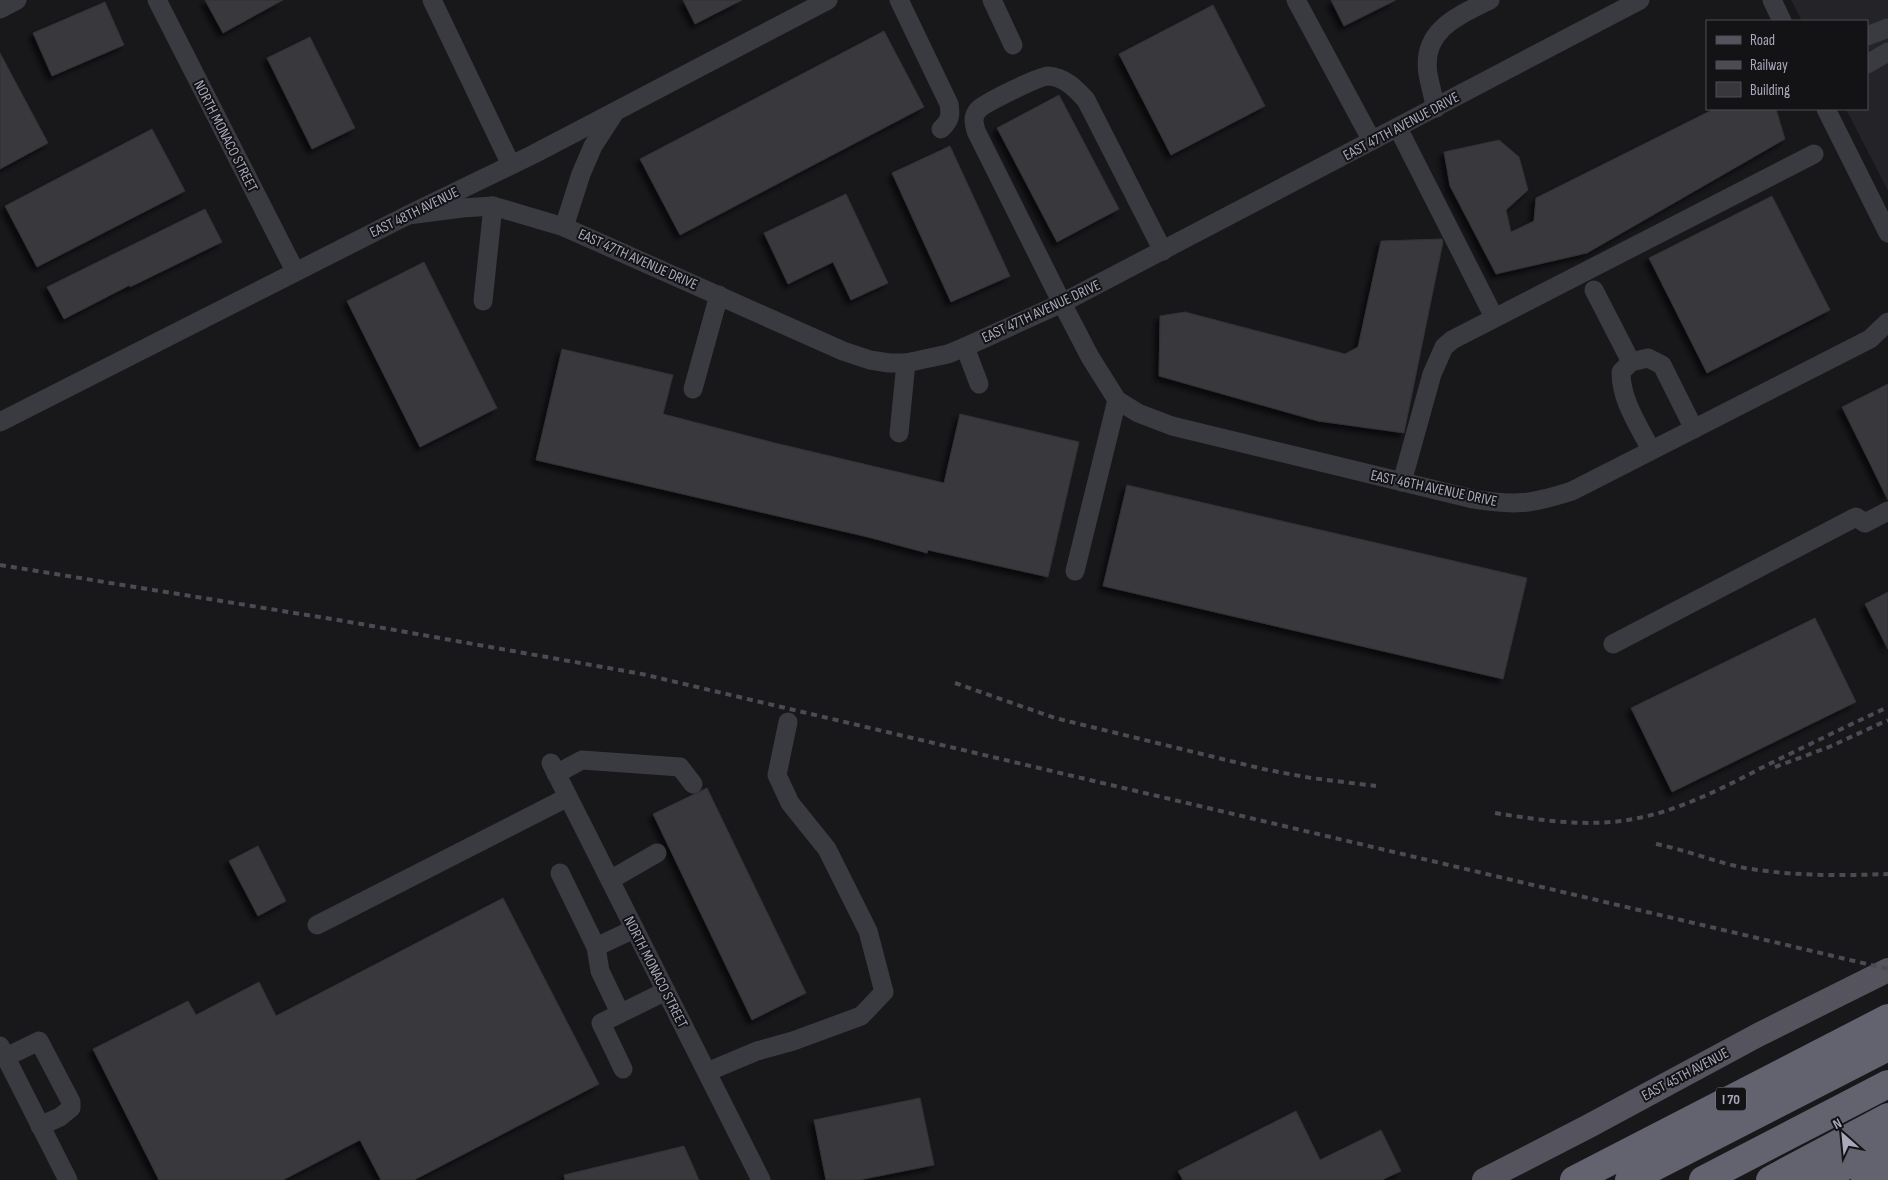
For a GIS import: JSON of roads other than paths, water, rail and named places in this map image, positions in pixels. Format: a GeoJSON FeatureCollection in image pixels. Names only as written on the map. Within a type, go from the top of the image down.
{"type":"FeatureCollection","features":[{"type":"Feature","properties":{"kind":"highway","name":"I 70"},"geometry":{"type":"LineString","coordinates":[[1574,1180],[1888,1018]]}},
{"type":"Feature","properties":{"kind":"highway"},"geometry":{"type":"LineString","coordinates":[[1628,1180],[1888,1047]]}},
{"type":"Feature","properties":{"kind":"highway"},"geometry":{"type":"LineString","coordinates":[[1703,1180],[1888,1084]]}},
{"type":"Feature","properties":{"kind":"highway"},"geometry":{"type":"LineString","coordinates":[[1770,1180],[1888,1117]]}},
{"type":"Feature","properties":{"kind":"highway"},"geometry":{"type":"LineString","coordinates":[[1814,1180],[1888,1146]]}},
{"type":"Feature","properties":{"kind":"highway"},"geometry":{"type":"LineString","coordinates":[[1865,1180],[1888,1168]]}},
{"type":"Feature","properties":{"kind":"main road","name":"EAST 45TH AVENUE"},"geometry":{"type":"LineString","coordinates":[[1484,1180],[1758,1035],[1888,970]]}},
{"type":"Feature","properties":{"kind":"street"},"geometry":{"type":"LineString","coordinates":[[0,9],[17,0]]}},
{"type":"Feature","properties":{"kind":"street","name":"NORTH MONACO STREET"},"geometry":{"type":"LineString","coordinates":[[157,0],[295,272]]}},
{"type":"Feature","properties":{"kind":"street"},"geometry":{"type":"LineString","coordinates":[[432,0],[511,165]]}},
{"type":"Feature","properties":{"kind":"street","name":"EAST 48TH AVENUE"},"geometry":{"type":"LineString","coordinates":[[0,422],[616,111],[795,7],[828,0]]}},
{"type":"Feature","properties":{"kind":"street"},"geometry":{"type":"LineString","coordinates":[[899,0],[949,104],[951,114],[948,122],[941,129]]}},
{"type":"Feature","properties":{"kind":"street"},"geometry":{"type":"LineString","coordinates":[[992,0],[1013,44]]}},
{"type":"Feature","properties":{"kind":"street"},"geometry":{"type":"LineString","coordinates":[[1296,0],[1372,141]]}},
{"type":"Feature","properties":{"kind":"street"},"geometry":{"type":"LineString","coordinates":[[1436,108],[1428,72],[1428,54],[1433,38],[1441,27],[1456,17],[1490,0]]}},
{"type":"Feature","properties":{"kind":"street","name":"EAST 47TH AVENUE DRIVE"},"geometry":{"type":"LineString","coordinates":[[408,215],[493,206],[564,227],[843,351],[870,360],[906,363],[948,354],[1062,303],[1640,0]]}},
{"type":"Feature","properties":{"kind":"street"},"geometry":{"type":"LineString","coordinates":[[1772,0],[1782,20]]}},
{"type":"Feature","properties":{"kind":"street"},"geometry":{"type":"LineString","coordinates":[[1868,36],[1888,28]]}},
{"type":"Feature","properties":{"kind":"street"},"geometry":{"type":"LineString","coordinates":[[1868,63],[1888,52]]}},
{"type":"Feature","properties":{"kind":"street","name":"EAST 46TH AVENUE DRIVE"},"geometry":{"type":"LineString","coordinates":[[1163,251],[1086,100],[1073,85],[1059,78],[1046,76],[986,103],[978,110],[973,119],[976,131],[1090,357],[1117,400],[1138,413],[1172,426],[1473,499],[1513,504],[1550,498],[1572,491],[1870,339],[1888,322]]}},
{"type":"Feature","properties":{"kind":"street"},"geometry":{"type":"LineString","coordinates":[[1827,110],[1887,226]]}},
{"type":"Feature","properties":{"kind":"street"},"geometry":{"type":"LineString","coordinates":[[564,227],[581,174],[593,146],[616,111]]}},
{"type":"Feature","properties":{"kind":"street"},"geometry":{"type":"LineString","coordinates":[[1398,128],[1494,318]]}},
{"type":"Feature","properties":{"kind":"street"},"geometry":{"type":"LineString","coordinates":[[1402,482],[1429,384],[1444,346],[1494,318],[1814,154]]}},
{"type":"Feature","properties":{"kind":"street"},"geometry":{"type":"LineString","coordinates":[[483,301],[493,206]]}},
{"type":"Feature","properties":{"kind":"street"},"geometry":{"type":"LineString","coordinates":[[1594,290],[1631,362]]}},
{"type":"Feature","properties":{"kind":"street"},"geometry":{"type":"LineString","coordinates":[[693,389],[719,296]]}},
{"type":"Feature","properties":{"kind":"street"},"geometry":{"type":"LineString","coordinates":[[965,347],[979,384]]}},
{"type":"Feature","properties":{"kind":"street"},"geometry":{"type":"LineString","coordinates":[[1651,450],[1624,396],[1621,372],[1631,362],[1648,358],[1662,365],[1694,429]]}},
{"type":"Feature","properties":{"kind":"street"},"geometry":{"type":"LineString","coordinates":[[899,433],[906,363]]}},
{"type":"Feature","properties":{"kind":"street"},"geometry":{"type":"LineString","coordinates":[[1075,571],[1117,400]]}},
{"type":"Feature","properties":{"kind":"street"},"geometry":{"type":"LineString","coordinates":[[1613,644],[1856,518],[1865,523],[1888,511]]}},
{"type":"Feature","properties":{"kind":"street"},"geometry":{"type":"LineString","coordinates":[[707,1072],[757,1051],[793,1042],[861,1016],[884,992],[868,931],[827,849],[790,803],[777,775],[788,722]]}},
{"type":"Feature","properties":{"kind":"street","name":"NORTH MONACO STREET"},"geometry":{"type":"LineString","coordinates":[[693,784],[680,767],[634,762],[582,760],[553,769],[761,1180]]}},
{"type":"Feature","properties":{"kind":"street"},"geometry":{"type":"LineString","coordinates":[[317,925],[568,797]]}},
{"type":"Feature","properties":{"kind":"street"},"geometry":{"type":"LineString","coordinates":[[610,880],[657,853]]}},
{"type":"Feature","properties":{"kind":"street"},"geometry":{"type":"LineString","coordinates":[[560,873],[596,947],[600,971],[620,1013]]}},
{"type":"Feature","properties":{"kind":"street"},"geometry":{"type":"LineString","coordinates":[[596,947],[634,929]]}},
{"type":"Feature","properties":{"kind":"street"},"geometry":{"type":"LineString","coordinates":[[623,1069],[601,1022],[666,991]]}},
{"type":"Feature","properties":{"kind":"street"},"geometry":{"type":"LineString","coordinates":[[40,1126],[67,1112],[71,1108],[71,1102],[39,1041],[3,1052],[40,1126],[68,1180]]}},
{"type":"Feature","properties":{"kind":"railway"},"geometry":{"type":"LineString","coordinates":[[0,565],[344,621],[642,674],[1888,969]]}},
{"type":"Feature","properties":{"kind":"railway"},"geometry":{"type":"LineString","coordinates":[[955,683],[1055,718],[1263,769],[1311,778],[1376,786]]}},
{"type":"Feature","properties":{"kind":"railway"},"geometry":{"type":"LineString","coordinates":[[1495,813],[1578,823],[1611,822],[1646,816],[1681,805],[1715,791],[1888,707]]}},
{"type":"Feature","properties":{"kind":"railway"},"geometry":{"type":"LineString","coordinates":[[1775,767],[1829,747],[1888,720]]}},
{"type":"Feature","properties":{"kind":"railway"},"geometry":{"type":"LineString","coordinates":[[1656,844],[1763,871],[1816,875],[1888,874]]}}]}
